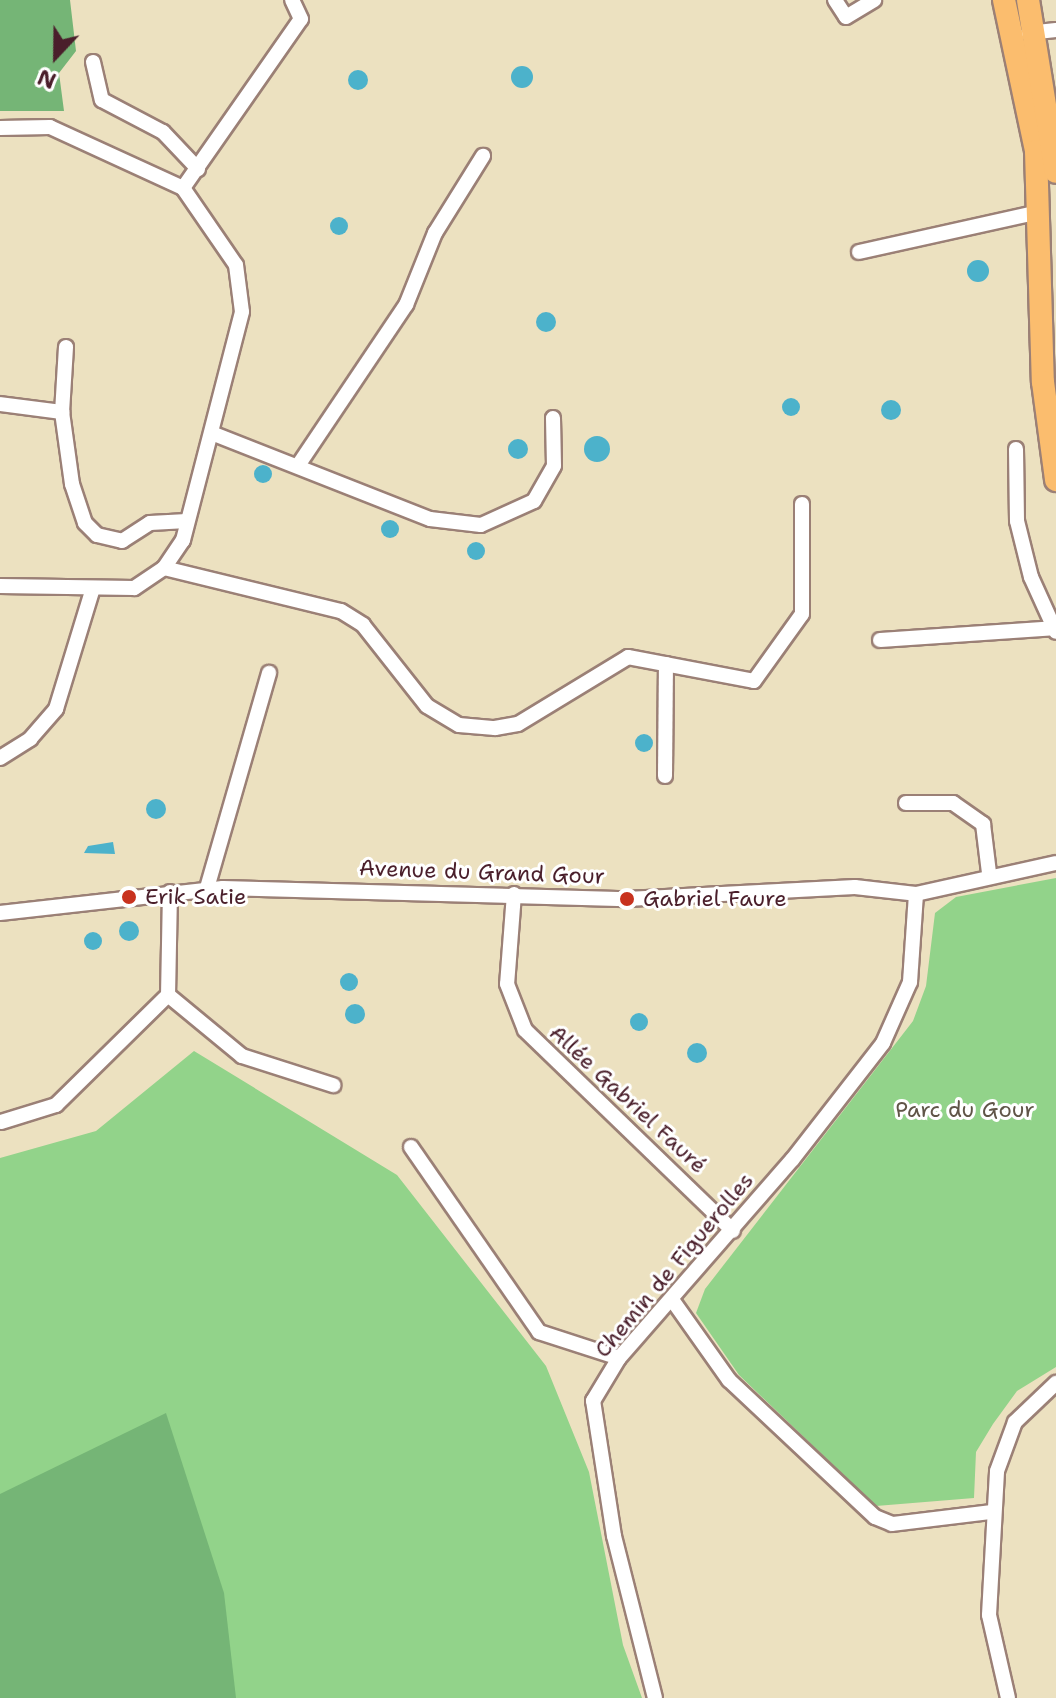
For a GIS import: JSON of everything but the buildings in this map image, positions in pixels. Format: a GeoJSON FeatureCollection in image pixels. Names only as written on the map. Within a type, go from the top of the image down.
{"type":"FeatureCollection","features":[{"type":"Feature","properties":{"kind":"main road"},"geometry":{"type":"LineString","coordinates":[[1004,0],[1036,33],[1043,382],[1056,480]]}},
{"type":"Feature","properties":{"kind":"main road"},"geometry":{"type":"LineString","coordinates":[[1028,0],[1054,110],[1056,172]]}},
{"type":"Feature","properties":{"kind":"street"},"geometry":{"type":"LineString","coordinates":[[183,188],[301,19],[292,0]]}},
{"type":"Feature","properties":{"kind":"street"},"geometry":{"type":"LineString","coordinates":[[835,0],[846,17],[874,0]]}},
{"type":"Feature","properties":{"kind":"street"},"geometry":{"type":"LineString","coordinates":[[93,62],[102,100],[163,132],[198,169]]}},
{"type":"Feature","properties":{"kind":"street"},"geometry":{"type":"LineString","coordinates":[[0,128],[50,127],[183,188],[224,241],[242,293],[214,434],[187,521],[164,568],[134,588],[92,591],[0,586]]}},
{"type":"Feature","properties":{"kind":"street"},"geometry":{"type":"LineString","coordinates":[[299,464],[406,305],[435,233],[483,156]]}},
{"type":"Feature","properties":{"kind":"street"},"geometry":{"type":"LineString","coordinates":[[859,252],[1040,212]]}},
{"type":"Feature","properties":{"kind":"street"},"geometry":{"type":"LineString","coordinates":[[66,347],[62,412],[72,484],[97,535],[122,541],[150,523],[187,521]]}},
{"type":"Feature","properties":{"kind":"street"},"geometry":{"type":"LineString","coordinates":[[0,404],[62,412]]}},
{"type":"Feature","properties":{"kind":"street"},"geometry":{"type":"LineString","coordinates":[[214,434],[299,464],[430,519],[481,525],[534,501],[554,466],[553,418]]}},
{"type":"Feature","properties":{"kind":"street"},"geometry":{"type":"LineString","coordinates":[[880,640],[1055,630],[1017,521],[1016,449]]}},
{"type":"Feature","properties":{"kind":"street"},"geometry":{"type":"LineString","coordinates":[[164,568],[341,611],[363,625],[427,706],[475,729],[518,724],[628,657],[754,681],[770,666],[802,614],[802,504]]}},
{"type":"Feature","properties":{"kind":"street"},"geometry":{"type":"LineString","coordinates":[[0,758],[30,739],[56,709],[92,591]]}},
{"type":"Feature","properties":{"kind":"street"},"geometry":{"type":"LineString","coordinates":[[665,776],[666,664]]}},
{"type":"Feature","properties":{"kind":"street"},"geometry":{"type":"LineString","coordinates":[[207,888],[269,673]]}},
{"type":"Feature","properties":{"kind":"street"},"geometry":{"type":"LineString","coordinates":[[906,803],[953,803],[983,824],[989,873]]}},
{"type":"Feature","properties":{"kind":"street","name":"Avenue du Grand Gour"},"geometry":{"type":"LineString","coordinates":[[0,913],[207,888],[627,899],[855,887],[916,894],[989,873],[1056,863]]}},
{"type":"Feature","properties":{"kind":"street"},"geometry":{"type":"LineString","coordinates":[[1,1122],[56,1105],[168,995],[170,892]]}},
{"type":"Feature","properties":{"kind":"street","name":"Allée Gabriel Fauré"},"geometry":{"type":"LineString","coordinates":[[514,894],[507,984],[525,1030],[733,1231]]}},
{"type":"Feature","properties":{"kind":"street","name":"Chemin de Figuerolles"},"geometry":{"type":"LineString","coordinates":[[655,1698],[614,1536],[593,1401],[619,1358],[733,1231],[900,1014],[910,982],[916,894]]}},
{"type":"Feature","properties":{"kind":"street"},"geometry":{"type":"LineString","coordinates":[[168,995],[242,1056],[333,1085]]}},
{"type":"Feature","properties":{"kind":"street"},"geometry":{"type":"LineString","coordinates":[[411,1147],[539,1332],[619,1358]]}},
{"type":"Feature","properties":{"kind":"street"},"geometry":{"type":"LineString","coordinates":[[673,1301],[729,1380],[875,1517],[892,1524],[991,1512]]}},
{"type":"Feature","properties":{"kind":"street"},"geometry":{"type":"LineString","coordinates":[[1008,1698],[989,1615],[991,1512],[1015,1422],[1056,1383]]}},
{"type":"Feature","properties":{"kind":"green space"},"geometry":{"type":"Polygon","coordinates":[[[0,0],[70,0],[76,51],[59,73],[64,111],[0,111],[0,0]]]}},
{"type":"Feature","properties":{"kind":"green space","name":"Parc du Gour"},"geometry":{"type":"Polygon","coordinates":[[[1056,878],[1056,1367],[1017,1391],[993,1424],[976,1452],[974,1498],[876,1506],[739,1375],[696,1313],[705,1289],[913,1021],[926,986],[935,913],[956,897],[1056,878]]]}},
{"type":"Feature","properties":{"kind":"green space"},"geometry":{"type":"Polygon","coordinates":[[[194,1051],[397,1175],[546,1366],[589,1472],[623,1645],[642,1698],[0,1698],[0,1158],[96,1131],[194,1051]]]}},
{"type":"Feature","properties":{"kind":"green space"},"geometry":{"type":"Polygon","coordinates":[[[166,1413],[224,1593],[236,1698],[0,1698],[0,1494],[166,1413]]]}},
{"type":"Feature","properties":{"kind":"water"},"geometry":{"type":"Polygon","coordinates":[[[522,66],[533,77],[522,88],[511,77],[522,66]]]}},
{"type":"Feature","properties":{"kind":"water"},"geometry":{"type":"Polygon","coordinates":[[[358,70],[365,73],[368,80],[365,87],[358,90],[351,87],[348,80],[351,73],[358,70]]]}},
{"type":"Feature","properties":{"kind":"water"},"geometry":{"type":"Polygon","coordinates":[[[339,217],[348,226],[339,235],[330,226],[339,217]]]}},
{"type":"Feature","properties":{"kind":"water"},"geometry":{"type":"Polygon","coordinates":[[[978,260],[986,263],[989,271],[986,279],[978,282],[970,279],[967,271],[970,263],[978,260]]]}},
{"type":"Feature","properties":{"kind":"water"},"geometry":{"type":"Polygon","coordinates":[[[546,312],[553,315],[556,322],[553,329],[546,332],[539,329],[536,322],[539,315],[546,312]]]}},
{"type":"Feature","properties":{"kind":"water"},"geometry":{"type":"Polygon","coordinates":[[[791,398],[800,407],[791,416],[782,407],[791,398]]]}},
{"type":"Feature","properties":{"kind":"water"},"geometry":{"type":"Polygon","coordinates":[[[891,400],[898,403],[901,410],[898,417],[891,420],[884,417],[881,410],[884,403],[891,400]]]}},
{"type":"Feature","properties":{"kind":"water"},"geometry":{"type":"Polygon","coordinates":[[[597,436],[606,440],[610,449],[606,458],[597,462],[588,458],[584,449],[588,440],[597,436]]]}},
{"type":"Feature","properties":{"kind":"water"},"geometry":{"type":"Polygon","coordinates":[[[518,439],[525,442],[528,449],[525,456],[518,459],[511,456],[508,449],[511,442],[518,439]]]}},
{"type":"Feature","properties":{"kind":"water"},"geometry":{"type":"Polygon","coordinates":[[[263,465],[272,474],[263,483],[254,474],[263,465]]]}},
{"type":"Feature","properties":{"kind":"water"},"geometry":{"type":"Polygon","coordinates":[[[390,520],[399,529],[390,538],[381,529],[390,520]]]}},
{"type":"Feature","properties":{"kind":"water"},"geometry":{"type":"Polygon","coordinates":[[[476,542],[485,551],[476,560],[467,551],[476,542]]]}},
{"type":"Feature","properties":{"kind":"water"},"geometry":{"type":"Polygon","coordinates":[[[640,734],[648,734],[653,743],[651,750],[640,752],[635,747],[635,739],[640,734]]]}},
{"type":"Feature","properties":{"kind":"water"},"geometry":{"type":"Polygon","coordinates":[[[156,799],[163,802],[166,809],[163,816],[156,819],[149,816],[146,809],[149,802],[156,799]]]}},
{"type":"Feature","properties":{"kind":"water"},"geometry":{"type":"Polygon","coordinates":[[[113,842],[115,854],[84,853],[88,846],[113,842]]]}},
{"type":"Feature","properties":{"kind":"water"},"geometry":{"type":"Polygon","coordinates":[[[129,921],[136,924],[139,931],[136,938],[129,941],[122,938],[119,931],[122,924],[129,921]]]}},
{"type":"Feature","properties":{"kind":"water"},"geometry":{"type":"Polygon","coordinates":[[[93,932],[102,941],[93,950],[84,941],[93,932]]]}},
{"type":"Feature","properties":{"kind":"water"},"geometry":{"type":"Polygon","coordinates":[[[349,973],[358,982],[349,991],[340,982],[349,973]]]}},
{"type":"Feature","properties":{"kind":"water"},"geometry":{"type":"Polygon","coordinates":[[[355,1004],[362,1007],[365,1014],[362,1021],[355,1024],[348,1021],[345,1014],[348,1007],[355,1004]]]}},
{"type":"Feature","properties":{"kind":"water"},"geometry":{"type":"Polygon","coordinates":[[[639,1013],[648,1022],[639,1031],[630,1022],[639,1013]]]}},
{"type":"Feature","properties":{"kind":"water"},"geometry":{"type":"Polygon","coordinates":[[[693,1043],[701,1043],[707,1053],[701,1063],[693,1063],[687,1057],[687,1049],[693,1043]]]}},
{"type":"Feature","properties":{"kind":"place","name":"Erik Satie"},"geometry":{"type":"Point","coordinates":[129,897]}},
{"type":"Feature","properties":{"kind":"place","name":"Gabriel Faure"},"geometry":{"type":"Point","coordinates":[627,899]}}]}
